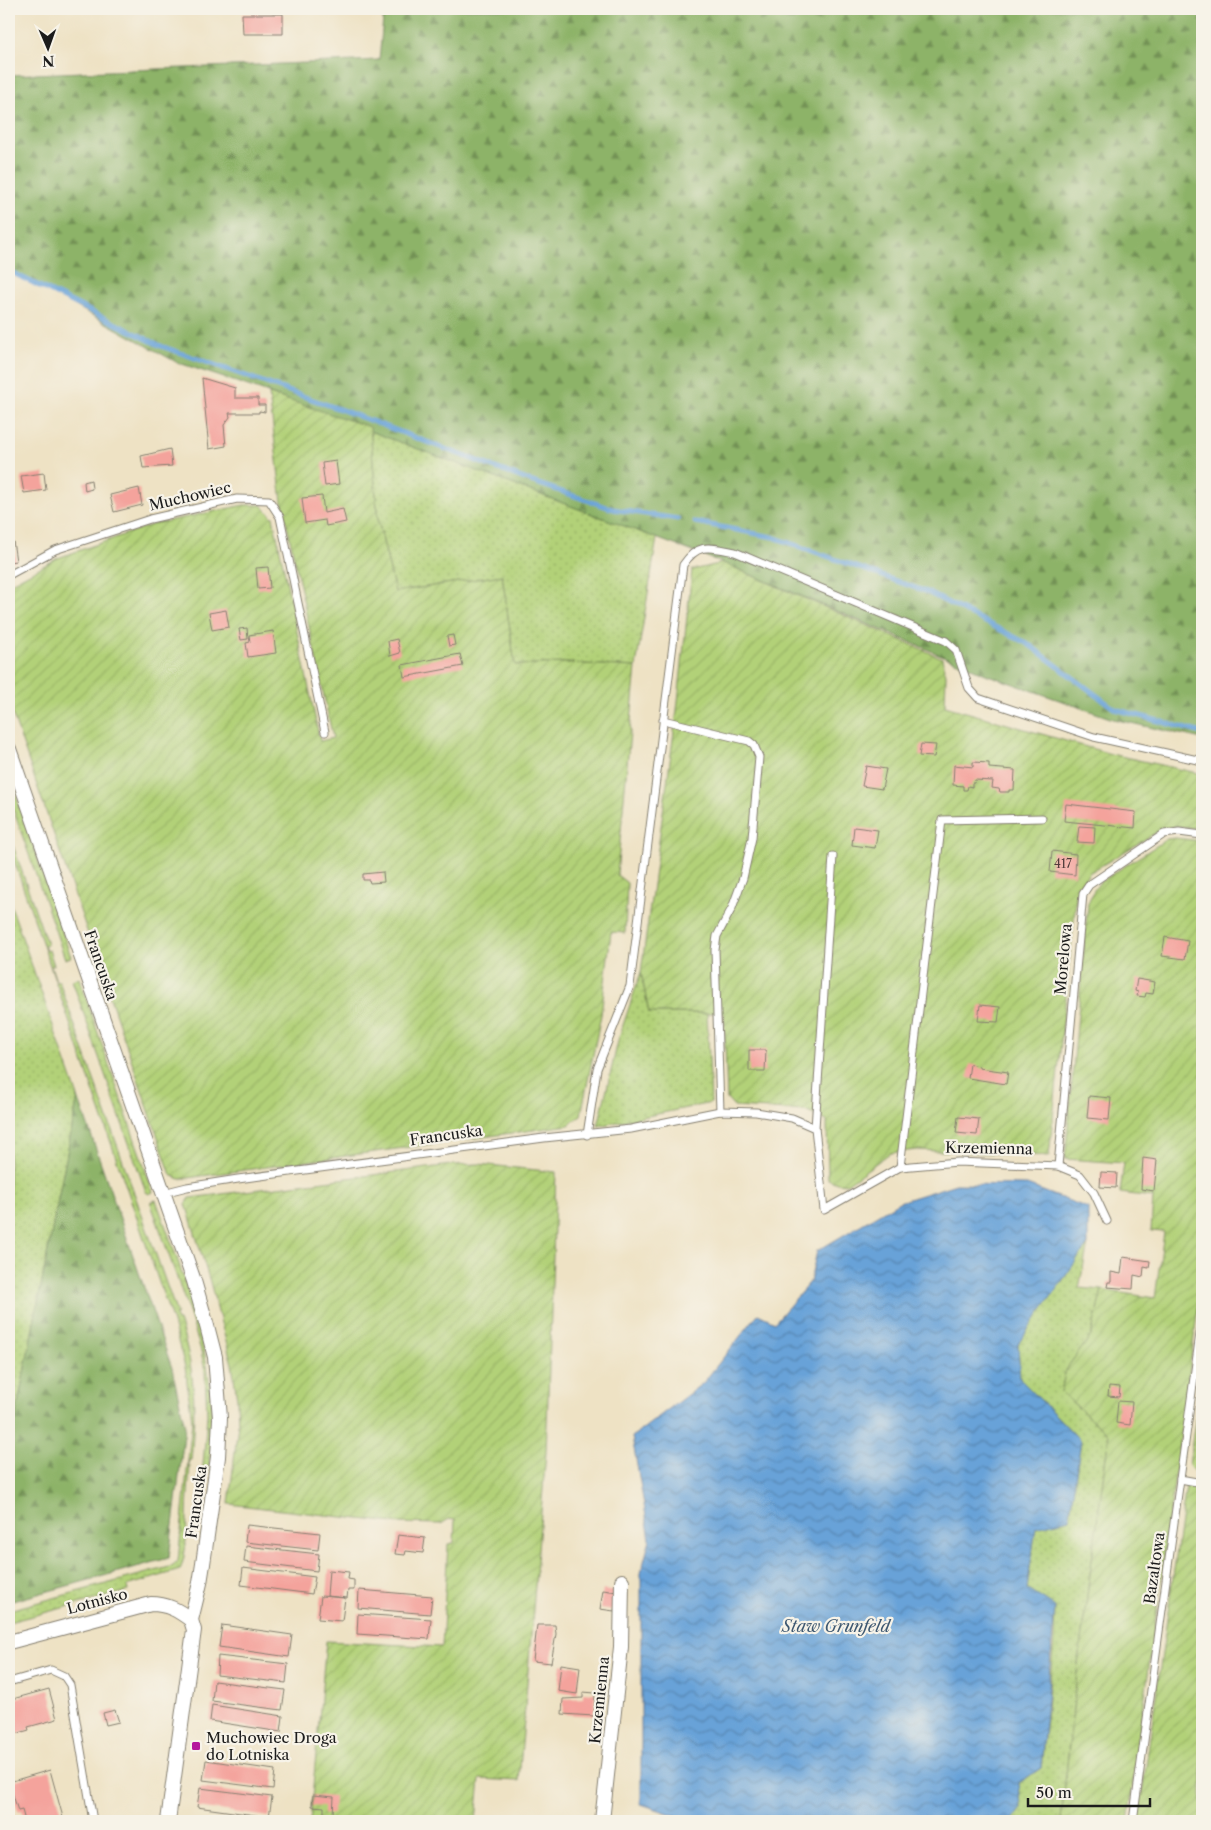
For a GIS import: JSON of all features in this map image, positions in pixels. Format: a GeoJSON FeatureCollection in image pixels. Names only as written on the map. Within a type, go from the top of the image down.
{"type":"FeatureCollection","features":[{"type":"Feature","properties":{"kind":"street","name":"Francuska"},"geometry":{"type":"LineString","coordinates":[[9,749],[163,1193],[208,1326],[215,1357],[220,1406],[216,1477],[200,1583],[191,1620],[194,1630],[168,1821]]}},
{"type":"Feature","properties":{"kind":"street","name":"Krzemienna"},"geometry":{"type":"LineString","coordinates":[[602,1821],[621,1646],[622,1581]]}},
{"type":"Feature","properties":{"kind":"street","name":"Lotnisko"},"geometry":{"type":"LineString","coordinates":[[9,1642],[150,1604],[165,1605],[178,1609],[191,1620]]}},
{"type":"Feature","properties":{"kind":"lane","name":"Muchowiec"},"geometry":{"type":"LineString","coordinates":[[9,575],[55,550],[150,519],[237,498],[269,500],[280,517],[325,732]]}},
{"type":"Feature","properties":{"kind":"lane"},"geometry":{"type":"LineString","coordinates":[[586,1135],[597,1068],[630,986],[683,565],[690,554],[697,549],[712,547],[734,552],[946,641],[956,650],[969,688],[978,698],[1094,737],[1202,761]]}},
{"type":"Feature","properties":{"kind":"lane"},"geometry":{"type":"LineString","coordinates":[[663,720],[749,741],[754,745],[759,757],[752,838],[743,878],[732,908],[717,936],[715,950],[720,1111],[756,1112],[792,1118],[815,1128],[834,856]]}},
{"type":"Feature","properties":{"kind":"lane"},"geometry":{"type":"LineString","coordinates":[[900,1167],[942,820],[1042,818]]}},
{"type":"Feature","properties":{"kind":"lane","name":"Morelowa"},"geometry":{"type":"LineString","coordinates":[[1058,1166],[1083,894],[1089,885],[1164,834],[1179,832],[1202,835]]}},
{"type":"Feature","properties":{"kind":"lane","name":"Francuska"},"geometry":{"type":"LineString","coordinates":[[163,1193],[196,1185],[544,1138],[631,1130],[720,1111]]}},
{"type":"Feature","properties":{"kind":"lane","name":"Krzemienna"},"geometry":{"type":"LineString","coordinates":[[815,1128],[824,1210],[900,1167],[958,1162],[1058,1166],[1080,1175],[1094,1193],[1106,1221]]}},
{"type":"Feature","properties":{"kind":"lane","name":"Bazaltowa"},"geometry":{"type":"LineString","coordinates":[[1133,1821],[1202,1319]]}},
{"type":"Feature","properties":{"kind":"lane"},"geometry":{"type":"LineString","coordinates":[[1180,1479],[1202,1483]]}},
{"type":"Feature","properties":{"kind":"lane"},"geometry":{"type":"LineString","coordinates":[[9,1682],[51,1670],[64,1676],[70,1685],[93,1821]]}},
{"type":"Feature","properties":{"kind":"green space"},"geometry":{"type":"Polygon","coordinates":[[[384,9],[1202,9],[1202,739],[1113,719],[988,675],[723,563],[260,390],[176,362],[9,269],[9,75],[379,60],[384,9]]]}},
{"type":"Feature","properties":{"kind":"green space"},"geometry":{"type":"Polygon","coordinates":[[[269,394],[370,427],[378,520],[395,592],[502,575],[515,665],[566,663],[636,667],[617,875],[627,883],[625,933],[611,932],[601,1015],[581,1115],[569,1125],[180,1179],[171,1175],[9,704],[9,584],[58,558],[154,524],[244,505],[261,505],[273,517],[320,741],[333,738],[282,502],[269,394]]]}},
{"type":"Feature","properties":{"kind":"green space"},"geometry":{"type":"Polygon","coordinates":[[[370,427],[657,538],[636,667],[566,663],[515,665],[502,575],[395,592],[378,520],[370,427]]]}},
{"type":"Feature","properties":{"kind":"green space"},"geometry":{"type":"Polygon","coordinates":[[[723,563],[942,658],[946,675],[945,706],[1111,754],[1202,774],[1202,829],[1177,826],[1164,828],[1089,873],[1077,891],[1049,1156],[917,1150],[890,1153],[847,1184],[837,1183],[828,1179],[827,1121],[805,1111],[734,1107],[727,1099],[724,1013],[649,1013],[641,972],[677,710],[692,570],[723,563]]]}},
{"type":"Feature","properties":{"kind":"green space"},"geometry":{"type":"Polygon","coordinates":[[[9,775],[71,957],[65,959],[9,797],[9,775]]]}},
{"type":"Feature","properties":{"kind":"green space"},"geometry":{"type":"Polygon","coordinates":[[[9,834],[47,944],[44,945],[46,951],[49,950],[54,965],[51,966],[56,981],[59,981],[177,1314],[175,1315],[177,1321],[179,1321],[185,1339],[192,1373],[194,1423],[191,1460],[189,1460],[188,1466],[190,1466],[186,1544],[180,1570],[127,1586],[128,1591],[9,1622],[9,1610],[173,1566],[178,1561],[192,1421],[185,1367],[173,1323],[9,846],[9,834]]]}},
{"type":"Feature","properties":{"kind":"green space"},"geometry":{"type":"Polygon","coordinates":[[[1167,839],[1202,841],[1202,1278],[1128,1821],[1061,1821],[1078,1663],[1109,1435],[1061,1392],[1066,1369],[1091,1336],[1102,1290],[1155,1298],[1164,1232],[1151,1231],[1153,1197],[1120,1193],[1124,1163],[1065,1159],[1088,903],[1100,882],[1167,839]]]}},
{"type":"Feature","properties":{"kind":"green space"},"geometry":{"type":"Polygon","coordinates":[[[9,900],[78,1097],[9,1450],[9,900]]]}},
{"type":"Feature","properties":{"kind":"green space"},"geometry":{"type":"Polygon","coordinates":[[[641,972],[649,1013],[707,1013],[711,1103],[598,1126],[619,1037],[641,972]]]}},
{"type":"Feature","properties":{"kind":"green space"},"geometry":{"type":"Polygon","coordinates":[[[79,978],[153,1192],[149,1194],[146,1192],[72,980],[79,978]]]}},
{"type":"Feature","properties":{"kind":"green space"},"geometry":{"type":"Polygon","coordinates":[[[78,1097],[172,1368],[185,1427],[169,1558],[9,1602],[9,1450],[78,1097]]]}},
{"type":"Feature","properties":{"kind":"green space"},"geometry":{"type":"Polygon","coordinates":[[[479,1164],[556,1172],[546,1452],[519,1781],[480,1779],[476,1821],[310,1821],[326,1641],[442,1647],[448,1544],[454,1543],[455,1520],[449,1519],[441,1524],[394,1523],[229,1504],[238,1424],[232,1364],[210,1282],[186,1204],[190,1198],[451,1165],[479,1164]]]}},
{"type":"Feature","properties":{"kind":"green space"},"geometry":{"type":"Polygon","coordinates":[[[156,1200],[193,1306],[206,1360],[210,1387],[212,1415],[210,1458],[198,1529],[207,1415],[205,1371],[191,1318],[151,1204],[151,1202],[156,1200]]]}},
{"type":"Feature","properties":{"kind":"green space"},"geometry":{"type":"Polygon","coordinates":[[[1088,1244],[1079,1288],[1102,1290],[1091,1336],[1066,1369],[1061,1392],[1109,1435],[1078,1663],[1061,1821],[1012,1821],[1021,1808],[1019,1783],[1041,1768],[1054,1640],[1055,1607],[1027,1589],[1036,1527],[1069,1519],[1081,1441],[1020,1379],[1018,1344],[1088,1244]]]}},
{"type":"Feature","properties":{"kind":"green space"},"geometry":{"type":"Polygon","coordinates":[[[1202,1368],[1202,1474],[1194,1472],[1189,1465],[1202,1368]]]}},
{"type":"Feature","properties":{"kind":"green space"},"geometry":{"type":"Polygon","coordinates":[[[1186,1486],[1202,1488],[1202,1821],[1138,1821],[1186,1486]]]}},
{"type":"Feature","properties":{"kind":"water","name":"Staw Grunfeld"},"geometry":{"type":"Polygon","coordinates":[[[956,1184],[1027,1185],[1088,1208],[1088,1244],[1018,1344],[1020,1379],[1081,1441],[1069,1519],[1036,1527],[1027,1589],[1055,1607],[1041,1768],[1019,1783],[1021,1808],[1012,1821],[925,1821],[884,1817],[878,1821],[692,1821],[641,1804],[641,1573],[650,1539],[632,1437],[703,1383],[758,1314],[775,1322],[810,1282],[817,1251],[899,1202],[956,1184]]]}},
{"type":"Feature","properties":{"kind":"building"},"geometry":{"type":"Polygon","coordinates":[[[242,14],[283,14],[283,34],[243,34],[242,14]]]}},
{"type":"Feature","properties":{"kind":"building"},"geometry":{"type":"Polygon","coordinates":[[[202,378],[235,388],[235,398],[258,398],[258,405],[265,405],[265,412],[229,413],[230,417],[224,425],[226,446],[209,449],[202,378]]]}},
{"type":"Feature","properties":{"kind":"building"},"geometry":{"type":"Polygon","coordinates":[[[170,449],[172,466],[143,468],[141,456],[170,449]]]}},
{"type":"Feature","properties":{"kind":"building"},"geometry":{"type":"Polygon","coordinates":[[[336,461],[339,484],[325,486],[322,463],[336,461]]]}},
{"type":"Feature","properties":{"kind":"building"},"geometry":{"type":"Polygon","coordinates":[[[44,473],[46,490],[24,493],[21,476],[44,473]]]}},
{"type":"Feature","properties":{"kind":"building"},"geometry":{"type":"Polygon","coordinates":[[[91,480],[92,489],[85,491],[84,482],[91,480]]]}},
{"type":"Feature","properties":{"kind":"building"},"geometry":{"type":"Polygon","coordinates":[[[139,488],[142,505],[114,512],[110,495],[139,488]]]}},
{"type":"Feature","properties":{"kind":"building"},"geometry":{"type":"Polygon","coordinates":[[[322,496],[324,513],[343,509],[346,522],[326,526],[325,520],[305,523],[302,498],[322,496]]]}},
{"type":"Feature","properties":{"kind":"building"},"geometry":{"type":"Polygon","coordinates":[[[13,541],[16,561],[9,562],[9,542],[13,541]]]}},
{"type":"Feature","properties":{"kind":"building"},"geometry":{"type":"Polygon","coordinates":[[[268,567],[270,588],[258,589],[256,568],[268,567]]]}},
{"type":"Feature","properties":{"kind":"building"},"geometry":{"type":"Polygon","coordinates":[[[226,610],[229,627],[212,630],[209,613],[226,610]]]}},
{"type":"Feature","properties":{"kind":"building"},"geometry":{"type":"Polygon","coordinates":[[[247,628],[248,639],[241,640],[239,629],[247,628]]]}},
{"type":"Feature","properties":{"kind":"building"},"geometry":{"type":"Polygon","coordinates":[[[273,631],[276,653],[248,657],[246,643],[250,642],[249,635],[273,631]]]}},
{"type":"Feature","properties":{"kind":"building"},"geometry":{"type":"Polygon","coordinates":[[[453,635],[455,645],[449,646],[447,636],[453,635]]]}},
{"type":"Feature","properties":{"kind":"building"},"geometry":{"type":"Polygon","coordinates":[[[397,639],[400,653],[390,656],[388,641],[397,639]]]}},
{"type":"Feature","properties":{"kind":"building"},"geometry":{"type":"Polygon","coordinates":[[[460,654],[463,666],[404,677],[402,665],[460,654]]]}},
{"type":"Feature","properties":{"kind":"building"},"geometry":{"type":"Polygon","coordinates":[[[921,744],[936,745],[934,757],[919,756],[921,744]]]}},
{"type":"Feature","properties":{"kind":"building"},"geometry":{"type":"Polygon","coordinates":[[[973,762],[989,763],[989,768],[1015,770],[1014,790],[1000,792],[999,789],[992,788],[993,781],[975,780],[972,783],[972,787],[968,786],[967,790],[963,790],[963,786],[953,785],[954,765],[973,767],[973,762]]]}},
{"type":"Feature","properties":{"kind":"building"},"geometry":{"type":"Polygon","coordinates":[[[866,766],[886,769],[882,789],[862,786],[866,766]]]}},
{"type":"Feature","properties":{"kind":"building"},"geometry":{"type":"Polygon","coordinates":[[[1066,804],[1136,812],[1135,828],[1064,821],[1066,804]]]}},
{"type":"Feature","properties":{"kind":"building"},"geometry":{"type":"Polygon","coordinates":[[[1079,826],[1095,827],[1094,843],[1077,842],[1079,826]]]}},
{"type":"Feature","properties":{"kind":"building"},"geometry":{"type":"Polygon","coordinates":[[[854,827],[878,830],[875,848],[852,845],[854,827]]]}},
{"type":"Feature","properties":{"kind":"building"},"geometry":{"type":"Polygon","coordinates":[[[1052,851],[1076,854],[1075,875],[1050,872],[1052,851]]]}},
{"type":"Feature","properties":{"kind":"building"},"geometry":{"type":"Polygon","coordinates":[[[383,872],[384,882],[370,883],[369,880],[363,880],[363,874],[383,872]]]}},
{"type":"Feature","properties":{"kind":"building"},"geometry":{"type":"Polygon","coordinates":[[[1165,937],[1188,941],[1185,959],[1162,956],[1165,937]]]}},
{"type":"Feature","properties":{"kind":"building"},"geometry":{"type":"Polygon","coordinates":[[[1137,979],[1155,982],[1153,994],[1146,993],[1145,997],[1137,996],[1138,992],[1135,991],[1137,979]]]}},
{"type":"Feature","properties":{"kind":"building"},"geometry":{"type":"Polygon","coordinates":[[[980,1005],[1000,1007],[998,1022],[978,1021],[980,1005]]]}},
{"type":"Feature","properties":{"kind":"building"},"geometry":{"type":"Polygon","coordinates":[[[749,1050],[766,1050],[765,1071],[749,1071],[749,1050]]]}},
{"type":"Feature","properties":{"kind":"building"},"geometry":{"type":"Polygon","coordinates":[[[970,1064],[979,1066],[979,1068],[1008,1072],[1006,1084],[968,1078],[970,1064]]]}},
{"type":"Feature","properties":{"kind":"building"},"geometry":{"type":"Polygon","coordinates":[[[1089,1096],[1111,1098],[1109,1120],[1087,1118],[1089,1096]]]}},
{"type":"Feature","properties":{"kind":"building"},"geometry":{"type":"Polygon","coordinates":[[[958,1117],[979,1119],[977,1135],[956,1133],[958,1117]]]}},
{"type":"Feature","properties":{"kind":"building"},"geometry":{"type":"Polygon","coordinates":[[[1143,1158],[1157,1160],[1154,1191],[1141,1189],[1143,1158]]]}},
{"type":"Feature","properties":{"kind":"building"},"geometry":{"type":"Polygon","coordinates":[[[1101,1172],[1117,1173],[1116,1188],[1100,1187],[1101,1172]]]}},
{"type":"Feature","properties":{"kind":"building"},"geometry":{"type":"Polygon","coordinates":[[[1123,1257],[1150,1261],[1149,1268],[1144,1267],[1143,1277],[1134,1275],[1133,1289],[1107,1287],[1108,1282],[1111,1282],[1111,1272],[1121,1274],[1123,1257]]]}},
{"type":"Feature","properties":{"kind":"building"},"geometry":{"type":"Polygon","coordinates":[[[1109,1386],[1120,1387],[1119,1397],[1108,1396],[1109,1386]]]}},
{"type":"Feature","properties":{"kind":"building"},"geometry":{"type":"Polygon","coordinates":[[[1118,1401],[1132,1402],[1130,1425],[1116,1423],[1118,1401]]]}},
{"type":"Feature","properties":{"kind":"building"},"geometry":{"type":"Polygon","coordinates":[[[247,1525],[320,1533],[318,1550],[245,1542],[247,1525]]]}},
{"type":"Feature","properties":{"kind":"building"},"geometry":{"type":"Polygon","coordinates":[[[398,1535],[425,1538],[423,1553],[406,1551],[405,1555],[395,1554],[398,1535]]]}},
{"type":"Feature","properties":{"kind":"building"},"geometry":{"type":"Polygon","coordinates":[[[246,1546],[319,1554],[317,1571],[244,1562],[246,1546]]]}},
{"type":"Feature","properties":{"kind":"building"},"geometry":{"type":"Polygon","coordinates":[[[243,1568],[315,1577],[312,1594],[241,1585],[243,1568]]]}},
{"type":"Feature","properties":{"kind":"building"},"geometry":{"type":"Polygon","coordinates":[[[329,1570],[349,1572],[348,1579],[354,1580],[354,1590],[348,1590],[347,1598],[327,1596],[329,1570]]]}},
{"type":"Feature","properties":{"kind":"building"},"geometry":{"type":"Polygon","coordinates":[[[359,1590],[432,1596],[430,1614],[358,1608],[359,1590]]]}},
{"type":"Feature","properties":{"kind":"building"},"geometry":{"type":"Polygon","coordinates":[[[603,1590],[617,1592],[614,1611],[600,1609],[603,1590]]]}},
{"type":"Feature","properties":{"kind":"building"},"geometry":{"type":"Polygon","coordinates":[[[321,1596],[345,1598],[342,1621],[318,1619],[321,1596]]]}},
{"type":"Feature","properties":{"kind":"building"},"geometry":{"type":"Polygon","coordinates":[[[358,1614],[431,1619],[429,1639],[357,1634],[358,1614]]]}},
{"type":"Feature","properties":{"kind":"building"},"geometry":{"type":"Polygon","coordinates":[[[222,1625],[292,1635],[289,1657],[219,1647],[222,1625]]]}},
{"type":"Feature","properties":{"kind":"building"},"geometry":{"type":"Polygon","coordinates":[[[537,1625],[555,1625],[556,1634],[551,1663],[533,1661],[537,1625]]]}},
{"type":"Feature","properties":{"kind":"building"},"geometry":{"type":"Polygon","coordinates":[[[218,1656],[288,1664],[286,1683],[217,1675],[218,1656]]]}},
{"type":"Feature","properties":{"kind":"building"},"geometry":{"type":"Polygon","coordinates":[[[561,1664],[580,1667],[577,1694],[558,1691],[561,1664]]]}},
{"type":"Feature","properties":{"kind":"building"},"geometry":{"type":"Polygon","coordinates":[[[214,1681],[285,1690],[282,1710],[212,1701],[214,1681]]]}},
{"type":"Feature","properties":{"kind":"building"},"geometry":{"type":"Polygon","coordinates":[[[49,1689],[57,1719],[28,1727],[29,1730],[12,1735],[11,1731],[9,1732],[9,1700],[49,1689]]]}},
{"type":"Feature","properties":{"kind":"building"},"geometry":{"type":"Polygon","coordinates":[[[583,1692],[595,1693],[594,1716],[562,1714],[563,1699],[583,1698],[583,1692]]]}},
{"type":"Feature","properties":{"kind":"building"},"geometry":{"type":"Polygon","coordinates":[[[212,1705],[283,1716],[281,1732],[210,1721],[212,1705]]]}},
{"type":"Feature","properties":{"kind":"building"},"geometry":{"type":"Polygon","coordinates":[[[115,1710],[119,1722],[106,1725],[103,1713],[115,1710]]]}},
{"type":"Feature","properties":{"kind":"building"},"geometry":{"type":"Polygon","coordinates":[[[206,1760],[275,1770],[273,1789],[203,1780],[206,1760]]]}},
{"type":"Feature","properties":{"kind":"building"},"geometry":{"type":"Polygon","coordinates":[[[50,1770],[64,1821],[25,1821],[22,1810],[18,1811],[9,1782],[50,1770]]]}},
{"type":"Feature","properties":{"kind":"building"},"geometry":{"type":"Polygon","coordinates":[[[200,1788],[272,1797],[269,1817],[197,1807],[200,1788]]]}},
{"type":"Feature","properties":{"kind":"building"},"geometry":{"type":"Polygon","coordinates":[[[313,1795],[334,1797],[333,1814],[324,1814],[324,1807],[312,1806],[313,1795]]]}},
{"type":"Feature","properties":{"kind":"waterway"},"geometry":{"type":"LineString","coordinates":[[9,271],[161,346],[345,411],[530,481],[613,509],[678,519]]}},
{"type":"Feature","properties":{"kind":"waterway"},"geometry":{"type":"LineString","coordinates":[[695,522],[773,537],[927,592],[1028,644],[1115,709],[1202,733]]}},
{"type":"Feature","properties":{"kind":"place","name":"Muchowiec Droga do Lotniska"},"geometry":{"type":"Point","coordinates":[196,1746]}}]}
